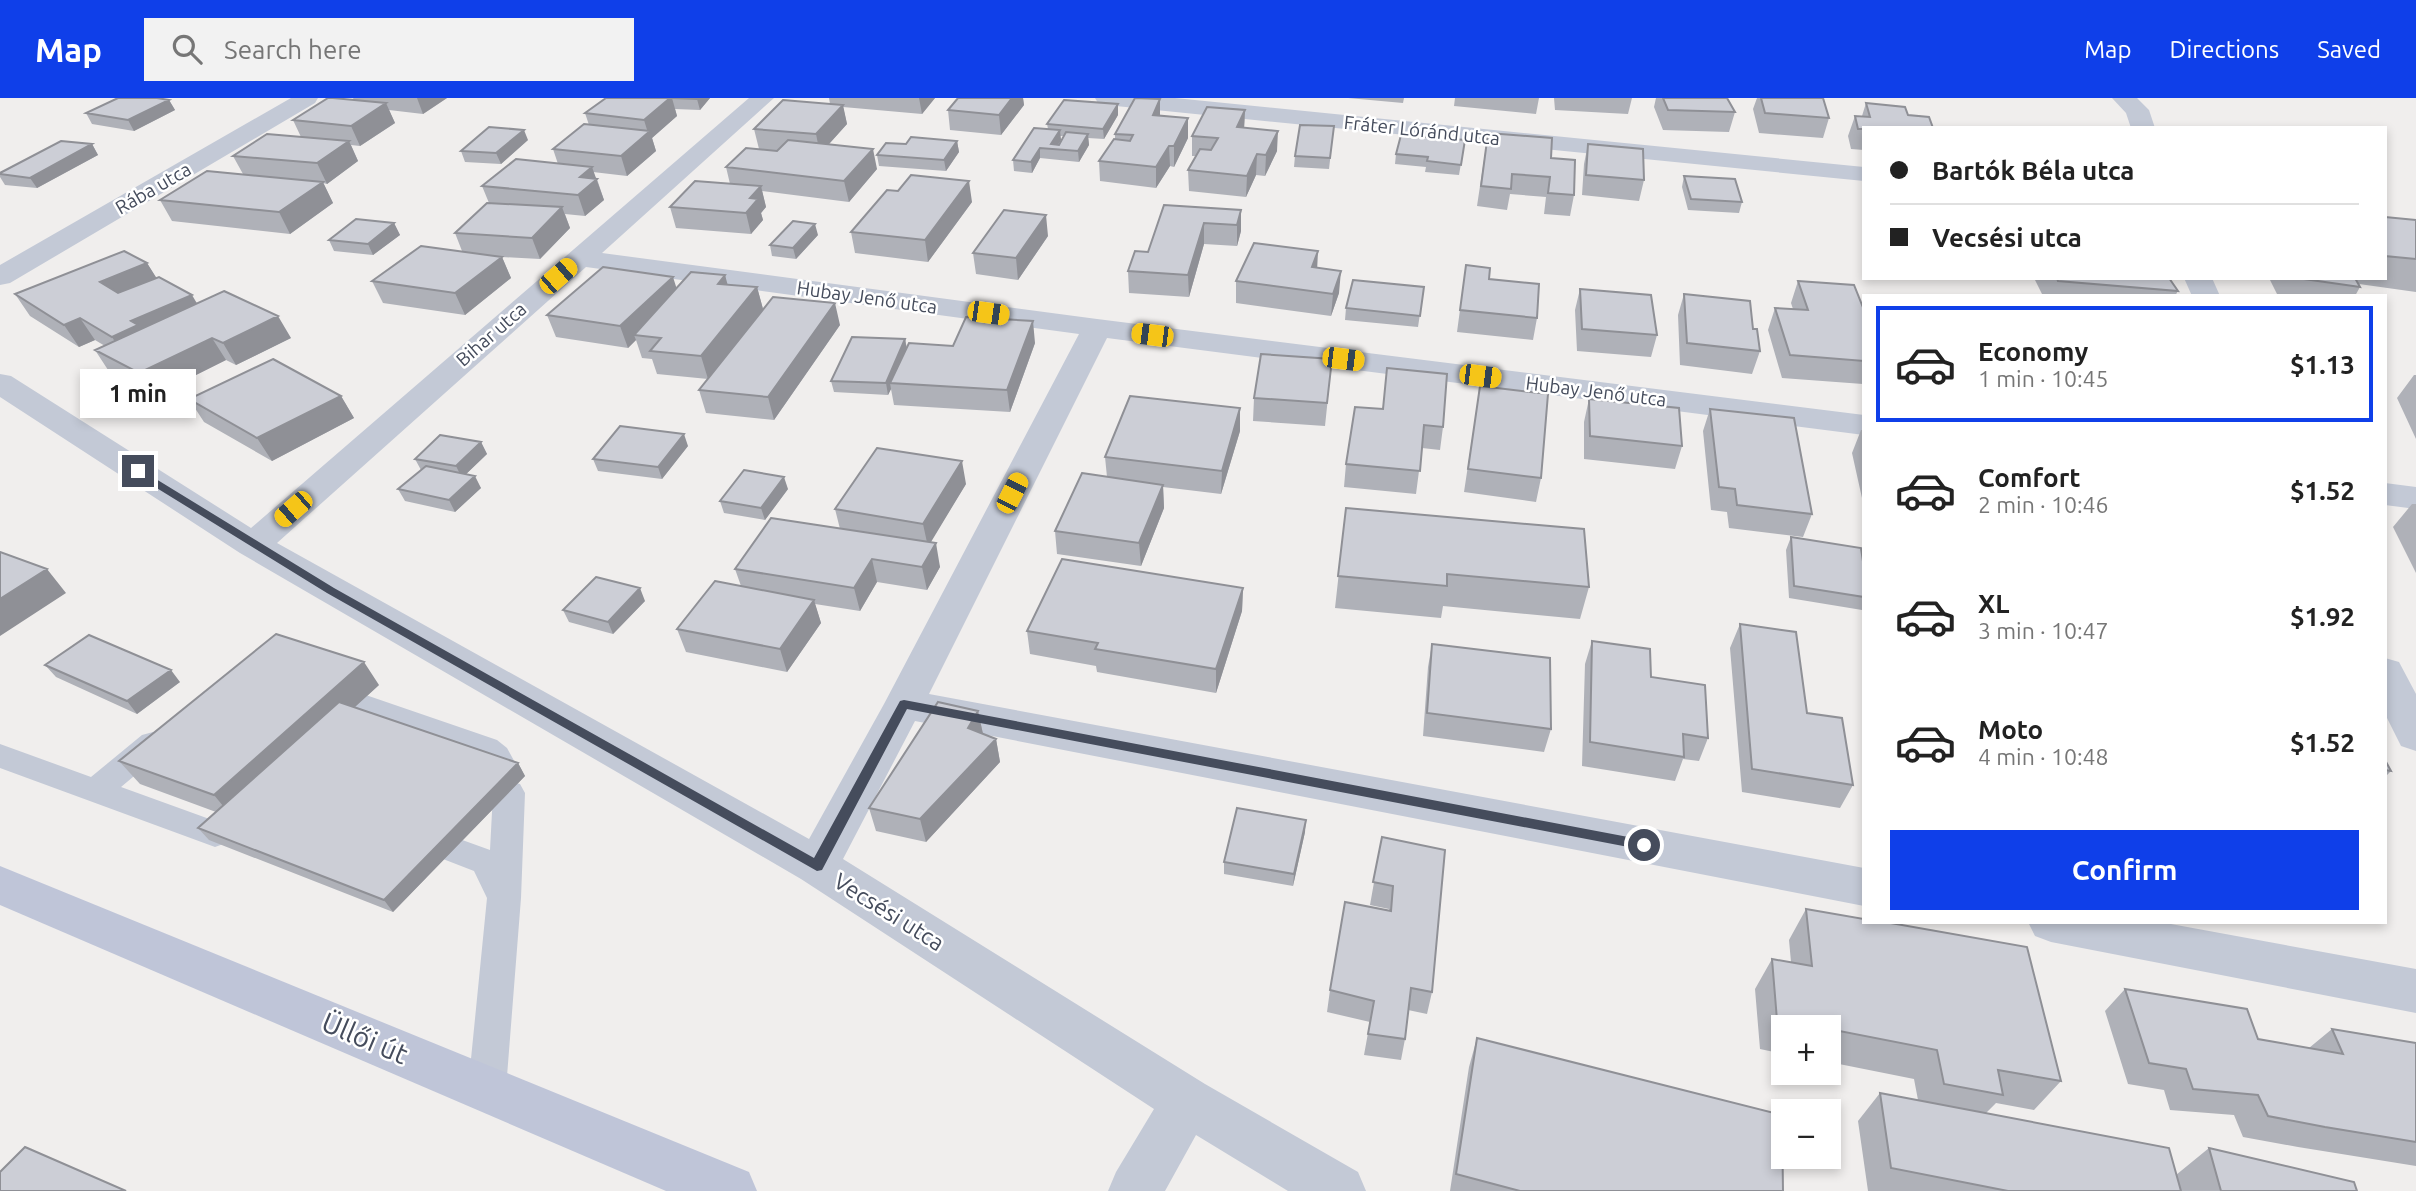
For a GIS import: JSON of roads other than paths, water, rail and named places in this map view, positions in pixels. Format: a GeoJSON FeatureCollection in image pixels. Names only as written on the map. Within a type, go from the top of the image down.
{"type":"FeatureCollection","features":[{"type":"Feature","properties":{"kind":"main road","name":"Üllői út"},"geometry":{"type":"LineString","coordinates":[[0,885],[730,1191]]}},
{"type":"Feature","properties":{"kind":"street","name":"Rába utca"},"geometry":{"type":"LineString","coordinates":[[0,277],[307,98]]}},
{"type":"Feature","properties":{"kind":"street","name":"Bihar utca"},"geometry":{"type":"LineString","coordinates":[[253,545],[763,98]]}},
{"type":"Feature","properties":{"kind":"street","name":"Fráter Lóránd utca"},"geometry":{"type":"LineString","coordinates":[[1106,98],[1862,174]]}},
{"type":"Feature","properties":{"kind":"street"},"geometry":{"type":"LineString","coordinates":[[2123,98],[2137,110],[2142,126]]}},
{"type":"Feature","properties":{"kind":"street","name":"Hubay Jenő utca"},"geometry":{"type":"LineString","coordinates":[[578,258],[1097,328],[1862,425]]}},
{"type":"Feature","properties":{"kind":"street"},"geometry":{"type":"LineString","coordinates":[[817,866],[904,704],[1097,328]]}},
{"type":"Feature","properties":{"kind":"street","name":"Vecsési utca"},"geometry":{"type":"LineString","coordinates":[[0,383],[253,545],[817,866],[1187,1101],[1339,1191]]}},
{"type":"Feature","properties":{"kind":"street"},"geometry":{"type":"LineString","coordinates":[[2387,494],[2416,498]]}},
{"type":"Feature","properties":{"kind":"street"},"geometry":{"type":"LineString","coordinates":[[2387,676],[2416,735]]}},
{"type":"Feature","properties":{"kind":"street"},"geometry":{"type":"LineString","coordinates":[[904,704],[1862,887]]}},
{"type":"Feature","properties":{"kind":"street"},"geometry":{"type":"LineString","coordinates":[[2062,924],[2416,992]]}},
{"type":"Feature","properties":{"kind":"street"},"geometry":{"type":"LineString","coordinates":[[1135,1191],[1187,1101]]}},
{"type":"Feature","properties":{"kind":"lane"},"geometry":{"type":"LineString","coordinates":[[360,704],[486,748],[496,756],[506,780],[504,898],[487,1089]]}},
{"type":"Feature","properties":{"kind":"lane"},"geometry":{"type":"LineString","coordinates":[[95,791],[172,728]]}},
{"type":"Feature","properties":{"kind":"lane"},"geometry":{"type":"LineString","coordinates":[[0,756],[215,834]]}},
{"type":"Feature","properties":{"kind":"lane"},"geometry":{"type":"LineString","coordinates":[[454,850],[486,862],[504,898]]}}]}
